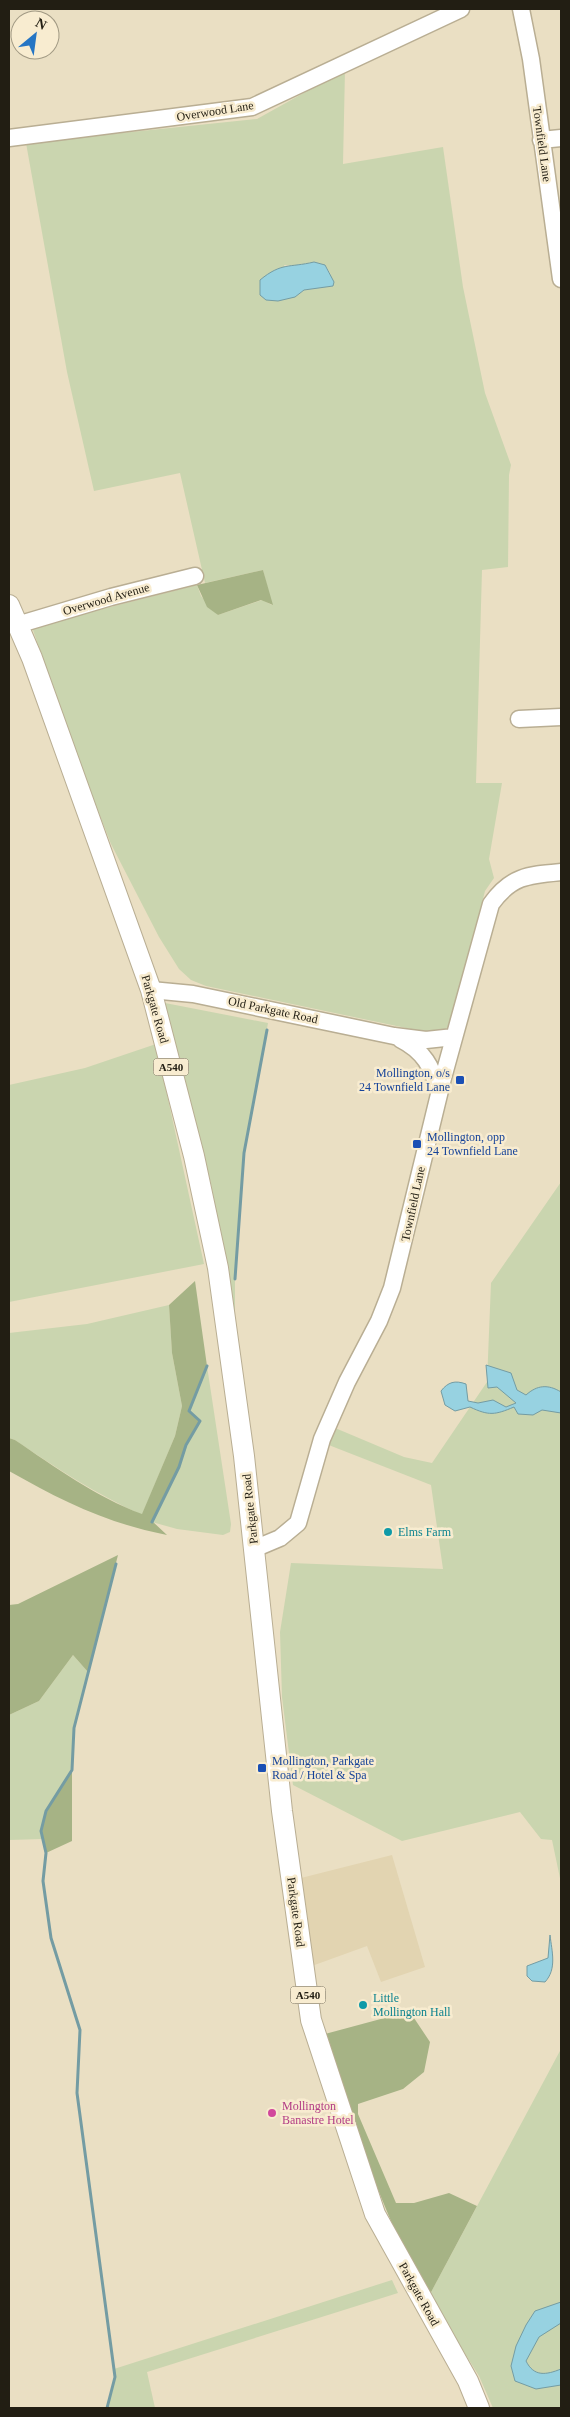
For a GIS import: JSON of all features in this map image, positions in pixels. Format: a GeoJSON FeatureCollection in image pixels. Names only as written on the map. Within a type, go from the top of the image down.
{"type":"FeatureCollection","features":[{"type":"Feature","properties":{"kind":"main road","name":"Parkgate Road"},"geometry":{"type":"LineString","coordinates":[[9,605],[32,658],[151,990],[194,1156],[218,1268],[244,1456],[282,1811],[311,2020],[375,2214],[468,2381],[479,2408]]}},
{"type":"Feature","properties":{"kind":"street","name":"Overwood Lane"},"geometry":{"type":"LineString","coordinates":[[9,138],[252,107],[461,9]]}},
{"type":"Feature","properties":{"kind":"street","name":"Townfield Lane"},"geometry":{"type":"LineString","coordinates":[[521,9],[531,59],[561,279]]}},
{"type":"Feature","properties":{"kind":"street"},"geometry":{"type":"LineString","coordinates":[[541,140],[561,138]]}},
{"type":"Feature","properties":{"kind":"street","name":"Overwood Avenue"},"geometry":{"type":"LineString","coordinates":[[17,625],[111,597],[195,576]]}},
{"type":"Feature","properties":{"kind":"street"},"geometry":{"type":"LineString","coordinates":[[519,719],[561,717]]}},
{"type":"Feature","properties":{"kind":"street","name":"Townfield Lane"},"geometry":{"type":"LineString","coordinates":[[254,1549],[280,1538],[298,1523],[321,1442],[347,1382],[379,1321],[392,1288],[402,1255],[454,1037],[491,904],[501,890],[520,878],[535,874],[561,872]]}},
{"type":"Feature","properties":{"kind":"street","name":"Old Parkgate Road"},"geometry":{"type":"LineString","coordinates":[[151,990],[193,994],[394,1036],[426,1040],[454,1037]]}},
{"type":"Feature","properties":{"kind":"street","name":"Old Parkgate Road"},"geometry":{"type":"LineString","coordinates":[[394,1036],[422,1053],[432,1068],[440,1092]]}},
{"type":"Feature","properties":{"kind":"shaded area"},"geometry":{"type":"Polygon","coordinates":[[[392,1855],[425,1967],[381,1982],[367,1946],[309,1967],[297,1879],[392,1855]]]}},
{"type":"Feature","properties":{"kind":"green space"},"geometry":{"type":"Polygon","coordinates":[[[345,70],[343,164],[443,147],[463,287],[485,393],[511,465],[509,475],[508,567],[482,570],[476,783],[502,783],[489,859],[494,878],[485,891],[453,1018],[447,1028],[438,1032],[430,1033],[206,986],[191,980],[179,969],[159,937],[111,844],[69,737],[32,627],[197,585],[201,596],[218,615],[262,600],[272,605],[263,570],[205,583],[180,473],[94,491],[67,372],[26,143],[257,119],[345,70]],[[314,262],[294,266],[284,265],[295,297],[304,290],[332,286],[330,273],[325,265],[314,262]]]}},
{"type":"Feature","properties":{"kind":"green space"},"geometry":{"type":"Polygon","coordinates":[[[263,570],[273,605],[261,600],[218,615],[207,607],[197,585],[263,570]]]}},
{"type":"Feature","properties":{"kind":"green space"},"geometry":{"type":"Polygon","coordinates":[[[165,1003],[268,1023],[244,1153],[235,1279],[235,1321],[211,1184],[165,1003]]]}},
{"type":"Feature","properties":{"kind":"green space"},"geometry":{"type":"Polygon","coordinates":[[[156,1044],[204,1264],[9,1302],[9,1085],[85,1068],[156,1044]]]}},
{"type":"Feature","properties":{"kind":"green space"},"geometry":{"type":"Polygon","coordinates":[[[561,1182],[561,1883],[552,1840],[541,1839],[520,1812],[402,1841],[293,1785],[282,1697],[280,1632],[291,1563],[443,1569],[431,1485],[321,1442],[328,1425],[404,1457],[432,1463],[487,1382],[491,1283],[561,1182]]]}},
{"type":"Feature","properties":{"kind":"green space"},"geometry":{"type":"Polygon","coordinates":[[[195,1281],[207,1366],[189,1411],[200,1421],[186,1445],[179,1467],[152,1521],[167,1535],[124,1524],[85,1510],[9,1471],[9,1438],[92,1490],[142,1514],[175,1436],[182,1406],[172,1353],[169,1305],[195,1281]]]}},
{"type":"Feature","properties":{"kind":"green space"},"geometry":{"type":"Polygon","coordinates":[[[169,1305],[172,1353],[182,1406],[175,1436],[142,1515],[92,1489],[9,1438],[9,1333],[87,1324],[169,1305]]]}},
{"type":"Feature","properties":{"kind":"green space"},"geometry":{"type":"Polygon","coordinates":[[[207,1366],[231,1524],[230,1532],[223,1535],[177,1529],[152,1522],[179,1467],[186,1445],[200,1421],[189,1411],[207,1366]]]}},
{"type":"Feature","properties":{"kind":"green space"},"geometry":{"type":"Polygon","coordinates":[[[118,1555],[88,1672],[73,1655],[39,1701],[9,1715],[9,1605],[18,1604],[118,1555]]]}},
{"type":"Feature","properties":{"kind":"green space"},"geometry":{"type":"Polygon","coordinates":[[[73,1655],[88,1672],[74,1728],[72,1770],[46,1811],[41,1831],[43,1839],[9,1840],[9,1715],[39,1701],[73,1655]]]}},
{"type":"Feature","properties":{"kind":"green space"},"geometry":{"type":"Polygon","coordinates":[[[72,1770],[72,1841],[46,1853],[41,1831],[46,1811],[72,1770]]]}},
{"type":"Feature","properties":{"kind":"green space"},"geometry":{"type":"Polygon","coordinates":[[[403,2013],[414,2018],[430,2042],[424,2072],[403,2089],[358,2104],[358,2114],[396,2203],[414,2203],[449,2193],[477,2206],[429,2296],[400,2243],[367,2163],[325,2034],[403,2013]]]}},
{"type":"Feature","properties":{"kind":"green space"},"geometry":{"type":"Polygon","coordinates":[[[561,2049],[561,2408],[493,2408],[479,2376],[429,2296],[561,2049]]]}},
{"type":"Feature","properties":{"kind":"green space"},"geometry":{"type":"Polygon","coordinates":[[[392,2280],[398,2293],[147,2372],[155,2408],[107,2408],[115,2377],[114,2369],[392,2280]]]}},
{"type":"Feature","properties":{"kind":"water"},"geometry":{"type":"Polygon","coordinates":[[[314,262],[325,265],[334,282],[333,286],[304,290],[295,297],[278,301],[266,300],[260,295],[260,280],[274,270],[286,266],[314,262]]]}},
{"type":"Feature","properties":{"kind":"water"},"geometry":{"type":"Polygon","coordinates":[[[486,1365],[511,1373],[517,1390],[526,1395],[534,1389],[543,1387],[561,1392],[561,1413],[542,1410],[533,1415],[518,1414],[514,1407],[502,1412],[492,1413],[482,1412],[470,1407],[455,1411],[445,1405],[441,1391],[449,1384],[455,1382],[466,1384],[468,1401],[478,1403],[493,1400],[506,1407],[516,1403],[497,1387],[488,1388],[486,1365]]]}},
{"type":"Feature","properties":{"kind":"water"},"geometry":{"type":"Polygon","coordinates":[[[550,1935],[553,1960],[551,1972],[545,1982],[532,1981],[527,1976],[527,1966],[548,1958],[550,1935]]]}},
{"type":"Feature","properties":{"kind":"water"},"geometry":{"type":"Polygon","coordinates":[[[561,2302],[561,2323],[539,2337],[526,2361],[533,2370],[541,2373],[550,2373],[561,2369],[561,2385],[536,2389],[515,2381],[511,2366],[516,2346],[526,2325],[535,2311],[561,2302]]]}},
{"type":"Feature","properties":{"kind":"waterway"},"geometry":{"type":"LineString","coordinates":[[235,1279],[244,1153],[267,1030]]}},
{"type":"Feature","properties":{"kind":"waterway"},"geometry":{"type":"LineString","coordinates":[[152,1522],[179,1467],[186,1445],[200,1421],[189,1411],[207,1366]]}},
{"type":"Feature","properties":{"kind":"waterway"},"geometry":{"type":"LineString","coordinates":[[107,2408],[115,2377],[77,2093],[80,2030],[51,1938],[43,1881],[46,1853],[41,1831],[46,1811],[72,1770],[74,1728],[116,1564]]}},
{"type":"Feature","properties":{"kind":"place","name":"Mollington, o/s 24 Townfield Lane"},"geometry":{"type":"Point","coordinates":[460,1080]}},
{"type":"Feature","properties":{"kind":"place","name":"Mollington, opp 24 Townfield Lane"},"geometry":{"type":"Point","coordinates":[417,1144]}},
{"type":"Feature","properties":{"kind":"place","name":"Elms Farm"},"geometry":{"type":"Point","coordinates":[388,1532]}},
{"type":"Feature","properties":{"kind":"place","name":"Mollington, Parkgate Road / Hotel & Spa"},"geometry":{"type":"Point","coordinates":[262,1768]}},
{"type":"Feature","properties":{"kind":"place","name":"Little Mollington Hall"},"geometry":{"type":"Point","coordinates":[363,2005]}},
{"type":"Feature","properties":{"kind":"place","name":"Mollington Banastre Hotel"},"geometry":{"type":"Point","coordinates":[272,2113]}}]}
